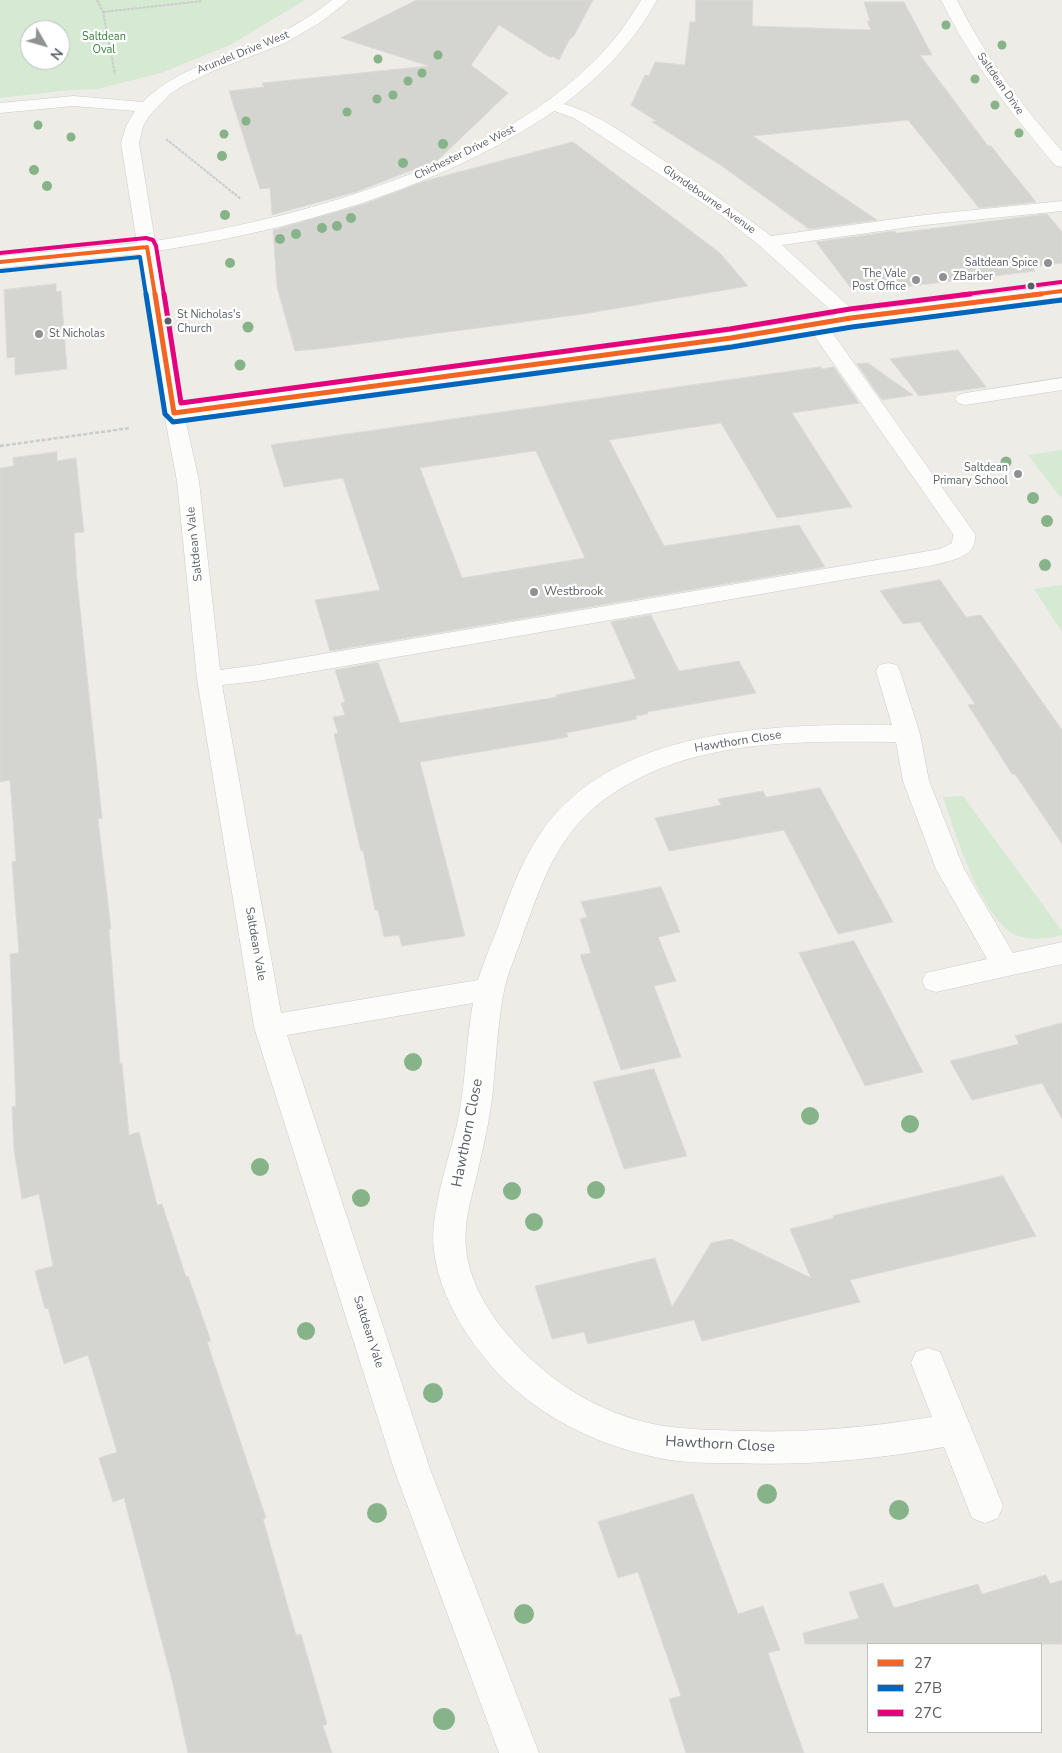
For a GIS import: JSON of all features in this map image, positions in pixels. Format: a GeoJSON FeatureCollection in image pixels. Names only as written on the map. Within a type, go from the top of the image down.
{"type":"FeatureCollection","features":[{"type":"Feature","properties":{"kind":"street","name":"Arundel Drive West"},"geometry":{"type":"LineString","coordinates":[[147,107],[174,82],[214,64],[282,38],[315,20],[341,0]]}},
{"type":"Feature","properties":{"kind":"street","name":"Chichester Drive West"},"geometry":{"type":"LineString","coordinates":[[0,262],[147,247],[244,230],[367,196],[454,162],[526,123],[580,84],[615,49],[636,22],[649,0]]}},
{"type":"Feature","properties":{"kind":"street","name":"Saltdean Drive"},"geometry":{"type":"LineString","coordinates":[[949,0],[968,38],[1022,116],[1062,162]]}},
{"type":"Feature","properties":{"kind":"street"},"geometry":{"type":"LineString","coordinates":[[0,108],[74,101],[147,107]]}},
{"type":"Feature","properties":{"kind":"street","name":"Glyndebourne Avenue"},"geometry":{"type":"LineString","coordinates":[[551,105],[580,114],[728,212],[767,242],[851,318]]}},
{"type":"Feature","properties":{"kind":"street","name":"Saltdean Vale"},"geometry":{"type":"LineString","coordinates":[[147,107],[132,131],[130,143],[174,414],[188,481],[209,679],[269,1027],[412,1469],[519,1753]]}},
{"type":"Feature","properties":{"kind":"street"},"geometry":{"type":"LineString","coordinates":[[767,242],[924,220],[1062,206]]}},
{"type":"Feature","properties":{"kind":"street"},"geometry":{"type":"LineString","coordinates":[[174,414],[731,338],[851,318],[1062,291]]}},
{"type":"Feature","properties":{"kind":"street"},"geometry":{"type":"LineString","coordinates":[[209,679],[278,669],[865,569],[944,555],[956,551],[963,546],[966,540],[964,534],[816,324]]}},
{"type":"Feature","properties":{"kind":"street"},"geometry":{"type":"LineString","coordinates":[[965,400],[1062,384]]}},
{"type":"Feature","properties":{"kind":"street"},"geometry":{"type":"LineString","coordinates":[[888,671],[907,734],[916,781],[950,870],[1006,965]]}},
{"type":"Feature","properties":{"kind":"street","name":"Hawthorn Close"},"geometry":{"type":"LineString","coordinates":[[907,734],[796,733],[701,747],[648,764],[605,787],[575,811],[558,828],[542,851],[530,875],[489,989],[480,1078],[464,1161],[453,1204],[450,1248],[454,1270],[465,1297],[482,1329],[508,1362],[544,1393],[579,1414],[618,1430],[654,1440],[697,1446],[811,1448],[895,1440],[954,1429]]}},
{"type":"Feature","properties":{"kind":"street"},"geometry":{"type":"LineString","coordinates":[[936,981],[1062,953]]}},
{"type":"Feature","properties":{"kind":"street"},"geometry":{"type":"LineString","coordinates":[[269,1027],[489,989]]}},
{"type":"Feature","properties":{"kind":"street"},"geometry":{"type":"LineString","coordinates":[[928,1363],[985,1506]]}},
{"type":"Feature","properties":{"kind":"path"},"geometry":{"type":"LineString","coordinates":[[96,0],[103,12],[115,75]]}},
{"type":"Feature","properties":{"kind":"path"},"geometry":{"type":"LineString","coordinates":[[103,12],[188,1],[202,1]]}},
{"type":"Feature","properties":{"kind":"path"},"geometry":{"type":"LineString","coordinates":[[165,138],[244,202]]}},
{"type":"Feature","properties":{"kind":"path"},"geometry":{"type":"LineString","coordinates":[[0,446],[130,428]]}},
{"type":"Feature","properties":{"kind":"green space","name":"Saltdean Oval"},"geometry":{"type":"Polygon","coordinates":[[[0,0],[305,0],[230,45],[161,73],[97,89],[69,90],[0,98],[0,0]]]}},
{"type":"Feature","properties":{"kind":"green space"},"geometry":{"type":"Polygon","coordinates":[[[1062,450],[1062,499],[1028,455],[1062,450]]]}},
{"type":"Feature","properties":{"kind":"green space"},"geometry":{"type":"Polygon","coordinates":[[[1062,585],[1062,632],[1034,589],[1062,585]]]}},
{"type":"Feature","properties":{"kind":"green space"},"geometry":{"type":"Polygon","coordinates":[[[963,796],[1062,931],[1062,935],[1039,939],[1022,937],[1003,926],[992,912],[981,894],[962,852],[943,797],[963,796]]]}},
{"type":"Feature","properties":{"kind":"building"},"geometry":{"type":"Polygon","coordinates":[[[417,0],[593,0],[559,60],[552,56],[551,58],[499,25],[471,65],[508,93],[438,160],[356,192],[272,215],[270,188],[260,189],[229,91],[264,87],[262,83],[429,66],[341,38],[417,0]]]}},
{"type":"Feature","properties":{"kind":"building"},"geometry":{"type":"Polygon","coordinates":[[[696,0],[753,0],[752,26],[871,30],[867,21],[870,21],[864,2],[904,2],[932,55],[920,55],[988,146],[991,146],[1036,202],[979,208],[908,120],[753,136],[877,220],[809,229],[722,166],[652,122],[656,121],[631,105],[645,75],[649,76],[655,62],[685,65],[690,22],[695,22],[696,0]]]}},
{"type":"Feature","properties":{"kind":"building"},"geometry":{"type":"Polygon","coordinates":[[[573,142],[720,253],[748,286],[583,314],[295,351],[277,287],[273,230],[364,204],[425,181],[573,142]]]}},
{"type":"Feature","properties":{"kind":"building"},"geometry":{"type":"Polygon","coordinates":[[[1047,214],[1062,232],[1062,263],[1032,267],[1035,271],[879,290],[874,284],[850,287],[816,242],[894,231],[897,233],[1047,214]]]}},
{"type":"Feature","properties":{"kind":"building","name":"St Nicholas"},"geometry":{"type":"Polygon","coordinates":[[[56,284],[56,292],[61,291],[67,369],[15,375],[15,357],[7,358],[4,290],[56,284]]]}},
{"type":"Feature","properties":{"kind":"building"},"geometry":{"type":"Polygon","coordinates":[[[958,350],[986,387],[919,396],[890,359],[958,350]]]}},
{"type":"Feature","properties":{"kind":"building"},"geometry":{"type":"Polygon","coordinates":[[[868,363],[913,395],[882,400],[857,364],[868,363]]]}},
{"type":"Feature","properties":{"kind":"building"},"geometry":{"type":"Polygon","coordinates":[[[821,367],[822,369],[834,367],[859,403],[792,413],[852,507],[777,518],[721,423],[609,440],[664,546],[799,525],[825,567],[330,651],[315,600],[380,590],[343,478],[284,487],[271,445],[821,367]],[[536,451],[420,468],[462,578],[585,558],[536,451]]]}},
{"type":"Feature","properties":{"kind":"building"},"geometry":{"type":"Polygon","coordinates":[[[57,452],[57,461],[76,458],[84,532],[74,533],[77,580],[102,818],[98,819],[111,929],[109,929],[120,1064],[122,1063],[129,1135],[139,1132],[157,1205],[162,1204],[186,1277],[188,1276],[211,1341],[207,1342],[266,1518],[263,1519],[296,1635],[301,1634],[327,1724],[323,1726],[332,1753],[188,1753],[173,1684],[124,1498],[113,1502],[99,1458],[117,1452],[88,1355],[64,1364],[48,1308],[45,1309],[35,1271],[53,1266],[39,1194],[22,1199],[14,1150],[12,1107],[16,1106],[10,954],[19,953],[12,862],[16,861],[10,780],[0,782],[0,468],[14,466],[13,458],[57,452]]]}},
{"type":"Feature","properties":{"kind":"building"},"geometry":{"type":"Polygon","coordinates":[[[940,580],[966,617],[981,615],[1062,730],[1062,844],[1015,774],[1012,774],[968,705],[975,704],[920,622],[903,624],[880,591],[940,580]]]}},
{"type":"Feature","properties":{"kind":"building"},"geometry":{"type":"Polygon","coordinates":[[[651,615],[679,671],[739,661],[756,693],[647,712],[648,714],[636,716],[637,719],[566,733],[568,737],[420,762],[465,936],[402,946],[399,935],[384,937],[378,910],[375,910],[363,851],[361,851],[334,734],[338,733],[333,717],[345,715],[341,703],[345,702],[335,670],[378,662],[400,723],[557,697],[556,695],[636,679],[611,622],[651,615]]]}},
{"type":"Feature","properties":{"kind":"building"},"geometry":{"type":"Polygon","coordinates":[[[820,788],[893,922],[838,934],[784,830],[669,851],[655,818],[721,805],[718,799],[763,791],[766,797],[820,788]]]}},
{"type":"Feature","properties":{"kind":"building"},"geometry":{"type":"Polygon","coordinates":[[[661,887],[680,932],[658,937],[676,981],[654,986],[681,1057],[621,1070],[580,955],[591,953],[580,919],[587,917],[581,902],[661,887]]]}},
{"type":"Feature","properties":{"kind":"building"},"geometry":{"type":"Polygon","coordinates":[[[854,941],[923,1072],[865,1086],[799,953],[854,941]]]}},
{"type":"Feature","properties":{"kind":"building"},"geometry":{"type":"Polygon","coordinates":[[[1062,1023],[1062,1119],[1042,1083],[972,1100],[950,1061],[1019,1044],[1015,1036],[1062,1023]]]}},
{"type":"Feature","properties":{"kind":"building"},"geometry":{"type":"Polygon","coordinates":[[[654,1069],[687,1156],[624,1169],[593,1082],[654,1069]]]}},
{"type":"Feature","properties":{"kind":"building"},"geometry":{"type":"Polygon","coordinates":[[[1003,1176],[1036,1236],[850,1280],[860,1302],[702,1341],[694,1320],[588,1344],[584,1332],[552,1339],[535,1286],[655,1258],[672,1307],[711,1243],[731,1239],[811,1278],[790,1229],[834,1218],[833,1216],[1003,1176]]]}},
{"type":"Feature","properties":{"kind":"building"},"geometry":{"type":"Polygon","coordinates":[[[693,1494],[738,1614],[763,1606],[780,1650],[768,1653],[804,1753],[686,1753],[669,1699],[681,1696],[638,1572],[618,1578],[598,1522],[693,1494]]]}},
{"type":"Feature","properties":{"kind":"building"},"geometry":{"type":"Polygon","coordinates":[[[1046,1575],[1050,1584],[1062,1580],[1062,1644],[805,1644],[803,1633],[859,1618],[849,1592],[883,1583],[894,1608],[978,1584],[982,1594],[1046,1575]]]}},
{"type":"Feature","properties":{"kind":"transit line","name":"27C"},"geometry":{"type":"LineString","coordinates":[[0,253],[146,238],[153,240],[156,246],[181,403],[730,329],[850,309],[1061,282]]}},
{"type":"Feature","properties":{"kind":"transit line","name":"27"},"geometry":{"type":"LineString","coordinates":[[147,247],[174,413]]}},
{"type":"Feature","properties":{"kind":"transit line","name":"27"},"geometry":{"type":"LineString","coordinates":[[0,262],[147,247]]}},
{"type":"Feature","properties":{"kind":"transit line","name":"27B"},"geometry":{"type":"LineString","coordinates":[[1,271],[140,257],[165,414],[173,422],[732,347],[852,327],[1062,300]]}},
{"type":"Feature","properties":{"kind":"transit line","name":"27"},"geometry":{"type":"LineString","coordinates":[[174,413],[731,338],[851,318],[1062,291]]}},
{"type":"Feature","properties":{"kind":"place","name":"Saltdean Spice"},"geometry":{"type":"Point","coordinates":[1048,263]}},
{"type":"Feature","properties":{"kind":"place","name":"ZBarber"},"geometry":{"type":"Point","coordinates":[943,277]}},
{"type":"Feature","properties":{"kind":"place","name":"The Vale Post Office"},"geometry":{"type":"Point","coordinates":[916,280]}},
{"type":"Feature","properties":{"kind":"place","name":"St Nicholas's Church"},"geometry":{"type":"Point","coordinates":[168,321]}},
{"type":"Feature","properties":{"kind":"place","name":"St Nicholas"},"geometry":{"type":"Point","coordinates":[39,334]}},
{"type":"Feature","properties":{"kind":"place","name":"Saltdean Primary School"},"geometry":{"type":"Point","coordinates":[1018,474]}},
{"type":"Feature","properties":{"kind":"place","name":"Westbrook"},"geometry":{"type":"Point","coordinates":[534,592]}}]}
